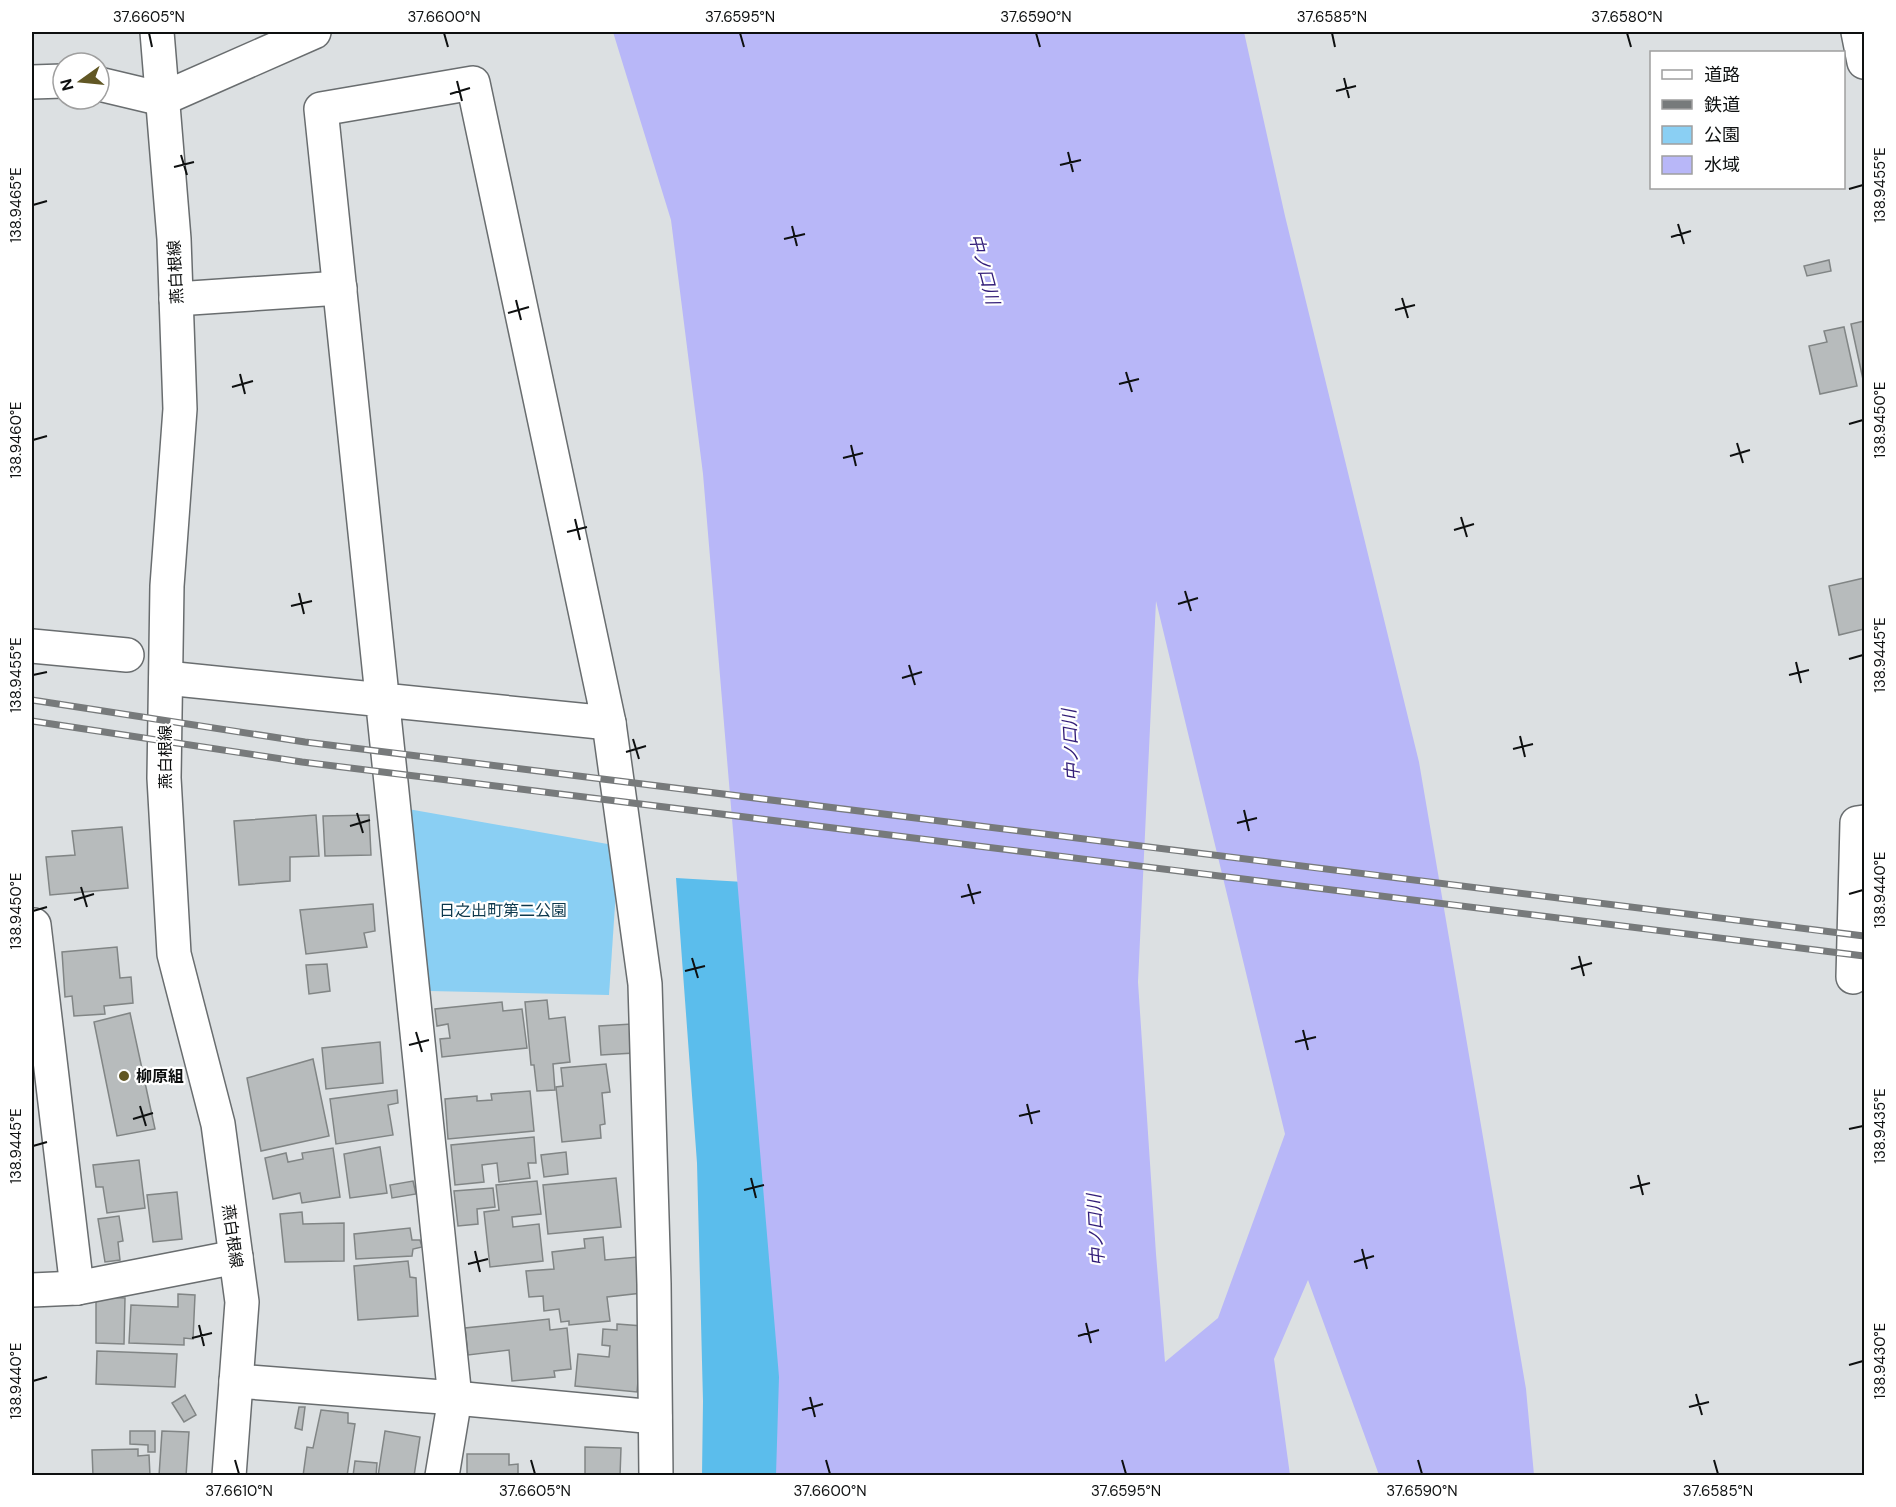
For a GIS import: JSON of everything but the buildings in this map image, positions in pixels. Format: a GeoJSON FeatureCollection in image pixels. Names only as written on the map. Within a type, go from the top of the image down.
{"type":"FeatureCollection","features":[{"type":"Feature","properties":{"kind":"street","name":"燕白根線"},"geometry":{"type":"LineString","coordinates":[[157,32],[174,239],[180,410],[167,586],[164,778],[174,954],[218,1124],[243,1302],[229,1476]]}},
{"type":"Feature","properties":{"kind":"street"},"geometry":{"type":"LineString","coordinates":[[111,87],[162,99],[314,32]]}},
{"type":"Feature","properties":{"kind":"street"},"geometry":{"type":"LineString","coordinates":[[1858,32],[1864,62]]}},
{"type":"Feature","properties":{"kind":"street"},"geometry":{"type":"LineString","coordinates":[[32,82],[51,81]]}},
{"type":"Feature","properties":{"kind":"street"},"geometry":{"type":"LineString","coordinates":[[442,1476],[455,1398],[321,109],[473,83],[609,723],[645,984],[654,1284],[656,1476]]}},
{"type":"Feature","properties":{"kind":"street"},"geometry":{"type":"LineString","coordinates":[[176,299],[340,288]]}},
{"type":"Feature","properties":{"kind":"street"},"geometry":{"type":"LineString","coordinates":[[32,646],[127,655]]}},
{"type":"Feature","properties":{"kind":"street"},"geometry":{"type":"LineString","coordinates":[[166,678],[609,723]]}},
{"type":"Feature","properties":{"kind":"street"},"geometry":{"type":"LineString","coordinates":[[1853,977],[1857,823],[1864,822]]}},
{"type":"Feature","properties":{"kind":"street"},"geometry":{"type":"LineString","coordinates":[[32,925],[34,925],[77,1288]]}},
{"type":"Feature","properties":{"kind":"street"},"geometry":{"type":"LineString","coordinates":[[32,1290],[77,1288],[236,1257]]}},
{"type":"Feature","properties":{"kind":"street"},"geometry":{"type":"LineString","coordinates":[[236,1381],[455,1398],[655,1417]]}},
{"type":"Feature","properties":{"kind":"green space","name":"日之出町第二公園"},"geometry":{"type":"Polygon","coordinates":[[[408,809],[619,846],[609,995],[429,991],[408,809]]]}},
{"type":"Feature","properties":{"kind":"shaded area"},"geometry":{"type":"Polygon","coordinates":[[[676,878],[761,883],[797,1475],[702,1475],[703,1401],[697,1163],[676,878]]]}},
{"type":"Feature","properties":{"kind":"water","name":"中ノ口川"},"geometry":{"type":"Polygon","coordinates":[[[613,32],[1244,32],[1285,216],[1419,762],[1526,1389],[1534,1475],[1379,1475],[1308,1280],[1274,1359],[1290,1475],[776,1475],[779,1377],[703,474],[671,220],[613,32]],[[1156,601],[1138,982],[1165,1362],[1218,1318],[1285,1134],[1156,601]]]}},
{"type":"Feature","properties":{"kind":"railway"},"geometry":{"type":"LineString","coordinates":[[32,700],[305,742],[1864,936]]}},
{"type":"Feature","properties":{"kind":"railway"},"geometry":{"type":"LineString","coordinates":[[32,721],[302,762],[1864,956]]}},
{"type":"Feature","properties":{"kind":"place","name":"柳原組"},"geometry":{"type":"Point","coordinates":[124,1076]}}]}
